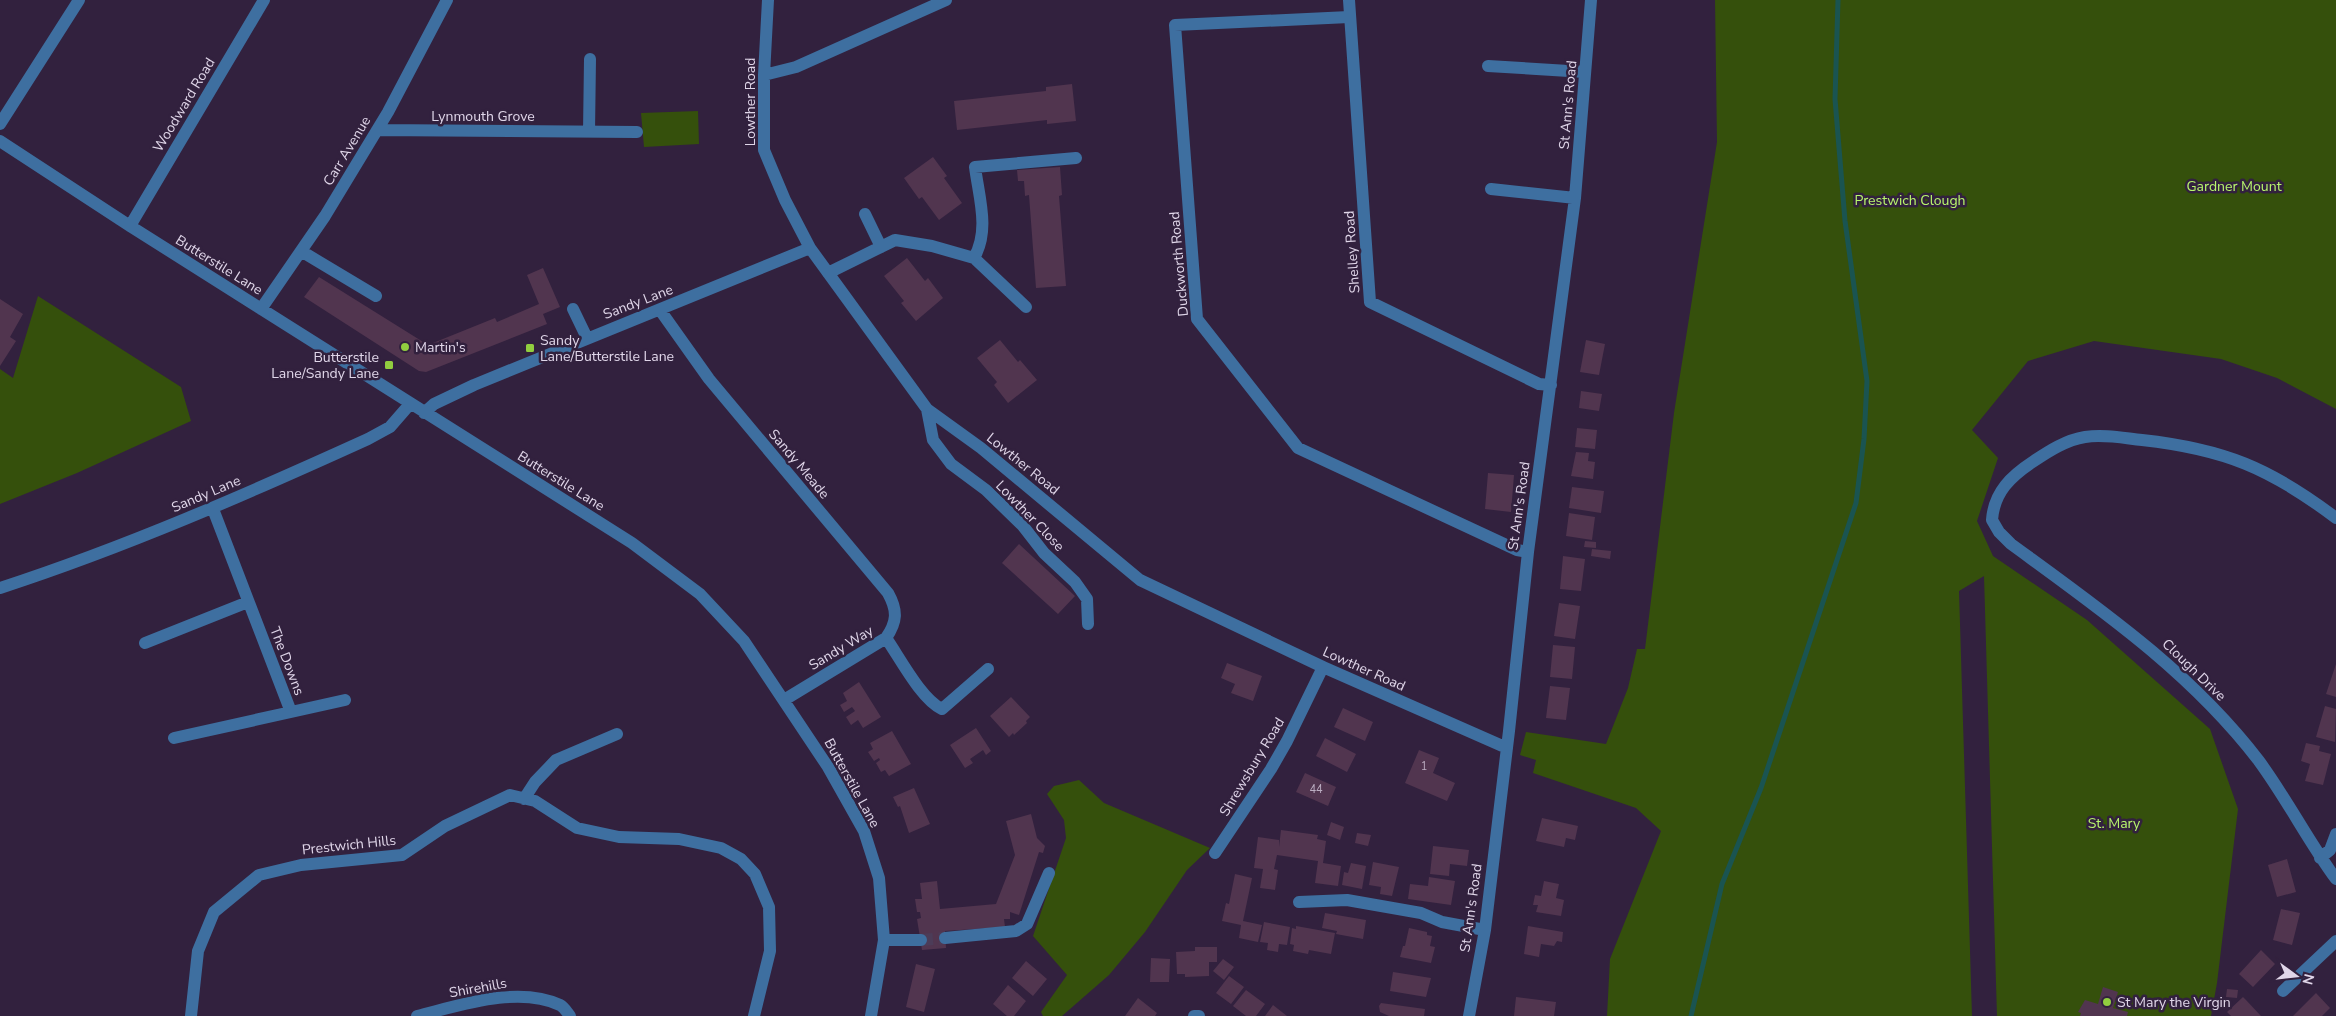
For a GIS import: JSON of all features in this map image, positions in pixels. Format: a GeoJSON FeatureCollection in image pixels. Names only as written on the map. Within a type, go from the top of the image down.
{"type":"FeatureCollection","features":[{"type":"Feature","properties":{"kind":"street"},"geometry":{"type":"LineString","coordinates":[[0,124],[79,0]]}},
{"type":"Feature","properties":{"kind":"street","name":"Woodward Road"},"geometry":{"type":"LineString","coordinates":[[130,226],[264,0]]}},
{"type":"Feature","properties":{"kind":"street","name":"Carr Avenue"},"geometry":{"type":"LineString","coordinates":[[261,309],[325,216],[377,130],[447,0]]}},
{"type":"Feature","properties":{"kind":"street","name":"Lowther Road"},"geometry":{"type":"LineString","coordinates":[[768,0],[764,75],[764,150],[784,200],[810,248],[927,409],[981,448],[1140,580],[1323,667],[1507,748]]}},
{"type":"Feature","properties":{"kind":"street"},"geometry":{"type":"LineString","coordinates":[[764,75],[796,67],[946,0]]}},
{"type":"Feature","properties":{"kind":"street","name":"Shelley Road"},"geometry":{"type":"LineString","coordinates":[[1348,0],[1370,302],[1539,384],[1552,385]]}},
{"type":"Feature","properties":{"kind":"street","name":"St Ann's Road"},"geometry":{"type":"LineString","coordinates":[[1469,1016],[1485,930],[1528,552],[1552,385],[1575,198],[1591,0]]}},
{"type":"Feature","properties":{"kind":"street","name":"Duckworth Road"},"geometry":{"type":"LineString","coordinates":[[1349,17],[1175,25],[1197,319],[1298,448],[1517,550],[1528,552]]}},
{"type":"Feature","properties":{"kind":"street"},"geometry":{"type":"LineString","coordinates":[[590,59],[590,132]]}},
{"type":"Feature","properties":{"kind":"street"},"geometry":{"type":"LineString","coordinates":[[1488,66],[1585,72]]}},
{"type":"Feature","properties":{"kind":"street","name":"Lynmouth Grove"},"geometry":{"type":"LineString","coordinates":[[377,130],[637,132]]}},
{"type":"Feature","properties":{"kind":"street","name":"Butterstile Lane"},"geometry":{"type":"LineString","coordinates":[[0,141],[424,413],[632,542],[700,594],[744,641],[828,767],[864,831],[879,878],[884,940],[871,1016]]}},
{"type":"Feature","properties":{"kind":"street"},"geometry":{"type":"LineString","coordinates":[[974,258],[981,246],[983,226],[975,167],[1076,158]]}},
{"type":"Feature","properties":{"kind":"street"},"geometry":{"type":"LineString","coordinates":[[1491,189],[1575,198]]}},
{"type":"Feature","properties":{"kind":"street"},"geometry":{"type":"LineString","coordinates":[[865,214],[882,247]]}},
{"type":"Feature","properties":{"kind":"street"},"geometry":{"type":"LineString","coordinates":[[828,273],[895,240],[932,246],[974,258],[1026,306]]}},
{"type":"Feature","properties":{"kind":"street","name":"Sandy Lane"},"geometry":{"type":"LineString","coordinates":[[424,413],[434,404],[474,385],[810,248]]}},
{"type":"Feature","properties":{"kind":"street"},"geometry":{"type":"LineString","coordinates":[[301,251],[376,296]]}},
{"type":"Feature","properties":{"kind":"street"},"geometry":{"type":"LineString","coordinates":[[573,309],[587,338]]}},
{"type":"Feature","properties":{"kind":"street","name":"Sandy Meade"},"geometry":{"type":"LineString","coordinates":[[660,310],[708,379],[888,593],[894,603],[896,615],[895,624],[886,638]]}},
{"type":"Feature","properties":{"kind":"street","name":"Sandy Lane"},"geometry":{"type":"LineString","coordinates":[[0,588],[47,573],[213,509],[368,439],[390,427],[410,404]]}},
{"type":"Feature","properties":{"kind":"street","name":"Lowther Close"},"geometry":{"type":"LineString","coordinates":[[927,409],[934,440],[951,464],[986,490],[1023,526],[1044,553],[1075,582],[1087,599],[1088,624]]}},
{"type":"Feature","properties":{"kind":"street","name":"Clough Drive"},"geometry":{"type":"LineString","coordinates":[[2336,518],[2285,482],[2258,468],[2226,456],[2166,442],[2109,436],[2084,437],[2055,448],[2018,472],[2006,483],[1997,497],[1992,520],[1999,532],[2011,544],[2165,660],[2198,691],[2258,761],[2284,797],[2320,858],[2336,878]]}},
{"type":"Feature","properties":{"kind":"street","name":"The Downs"},"geometry":{"type":"LineString","coordinates":[[174,738],[291,712],[213,509]]}},
{"type":"Feature","properties":{"kind":"street"},"geometry":{"type":"LineString","coordinates":[[145,644],[248,602]]}},
{"type":"Feature","properties":{"kind":"street","name":"Sandy Way"},"geometry":{"type":"LineString","coordinates":[[784,700],[886,638],[923,691],[935,706],[942,709],[988,669]]}},
{"type":"Feature","properties":{"kind":"street","name":"Shrewsbury Road"},"geometry":{"type":"LineString","coordinates":[[1215,853],[1283,748],[1323,667]]}},
{"type":"Feature","properties":{"kind":"street"},"geometry":{"type":"LineString","coordinates":[[291,712],[345,700]]}},
{"type":"Feature","properties":{"kind":"street"},"geometry":{"type":"LineString","coordinates":[[524,798],[535,782],[556,760],[617,734]]}},
{"type":"Feature","properties":{"kind":"street","name":"Prestwich Hills"},"geometry":{"type":"LineString","coordinates":[[192,1016],[198,950],[214,912],[259,875],[301,865],[402,855],[445,826],[510,795],[535,801],[577,828],[618,837],[679,840],[721,848],[741,859],[755,874],[769,907],[770,951],[754,1016]]}},
{"type":"Feature","properties":{"kind":"street"},"geometry":{"type":"LineString","coordinates":[[2320,858],[2330,850],[2336,834]]}},
{"type":"Feature","properties":{"kind":"street"},"geometry":{"type":"LineString","coordinates":[[945,938],[1016,931],[1027,924],[1048,873]]}},
{"type":"Feature","properties":{"kind":"street"},"geometry":{"type":"LineString","coordinates":[[1299,902],[1347,900],[1421,913],[1442,922],[1485,930]]}},
{"type":"Feature","properties":{"kind":"street"},"geometry":{"type":"LineString","coordinates":[[884,940],[921,940]]}},
{"type":"Feature","properties":{"kind":"street"},"geometry":{"type":"LineString","coordinates":[[2283,991],[2336,941]]}},
{"type":"Feature","properties":{"kind":"street","name":"Shirehills"},"geometry":{"type":"LineString","coordinates":[[416,1016],[463,1004],[511,996],[562,1005],[570,1016]]}},
{"type":"Feature","properties":{"kind":"street"},"geometry":{"type":"LineString","coordinates":[[1194,1016],[1199,1016]]}},
{"type":"Feature","properties":{"kind":"green space","name":"Prestwich Clough"},"geometry":{"type":"Polygon","coordinates":[[[1715,0],[2336,0],[2336,409],[2277,378],[2221,359],[2094,341],[2028,361],[1972,430],[1998,458],[1977,521],[1993,556],[2087,620],[2210,729],[2238,809],[2217,983],[2211,1016],[1997,1016],[1984,576],[1959,591],[1972,1016],[1607,1016],[1610,959],[1661,831],[1636,808],[1533,773],[1536,760],[1520,755],[1526,732],[1606,744],[1628,688],[1637,649],[1645,649],[1674,413],[1717,142],[1715,0]]]}},
{"type":"Feature","properties":{"kind":"green space"},"geometry":{"type":"Polygon","coordinates":[[[698,111],[699,144],[644,147],[641,113],[698,111]]]}},
{"type":"Feature","properties":{"kind":"green space"},"geometry":{"type":"Polygon","coordinates":[[[38,296],[181,387],[191,421],[77,473],[0,504],[0,369],[13,378],[38,296]]]}},
{"type":"Feature","properties":{"kind":"green space"},"geometry":{"type":"Polygon","coordinates":[[[1079,780],[1104,803],[1210,848],[1187,870],[1145,932],[1109,975],[1062,1016],[1043,1016],[1041,1012],[1067,975],[1033,936],[1066,838],[1064,820],[1047,794],[1054,786],[1079,780]]]}},
{"type":"Feature","properties":{"kind":"building"},"geometry":{"type":"Polygon","coordinates":[[[1072,84],[1076,121],[1047,124],[1047,120],[957,130],[954,101],[1046,91],[1046,87],[1072,84]]]}},
{"type":"Feature","properties":{"kind":"building"},"geometry":{"type":"Polygon","coordinates":[[[933,157],[947,176],[944,178],[962,203],[939,220],[922,197],[919,199],[904,178],[933,157]]]}},
{"type":"Feature","properties":{"kind":"building"},"geometry":{"type":"Polygon","coordinates":[[[1060,167],[1062,195],[1059,196],[1066,286],[1036,288],[1029,195],[1025,196],[1024,181],[1018,181],[1017,170],[1060,167]]]}},
{"type":"Feature","properties":{"kind":"building"},"geometry":{"type":"Polygon","coordinates":[[[907,258],[925,281],[928,278],[943,298],[916,321],[901,303],[904,301],[884,276],[907,258]]]}},
{"type":"Feature","properties":{"kind":"building"},"geometry":{"type":"Polygon","coordinates":[[[543,268],[560,307],[543,314],[547,324],[426,372],[419,371],[304,297],[319,277],[428,345],[495,318],[497,322],[539,304],[527,275],[543,268]]]}},
{"type":"Feature","properties":{"kind":"building"},"geometry":{"type":"Polygon","coordinates":[[[0,299],[23,314],[10,337],[16,341],[0,366],[0,299]]]}},
{"type":"Feature","properties":{"kind":"building"},"geometry":{"type":"Polygon","coordinates":[[[1000,340],[1018,362],[1020,360],[1037,380],[1008,403],[994,385],[997,382],[977,358],[1000,340]]]}},
{"type":"Feature","properties":{"kind":"building"},"geometry":{"type":"Polygon","coordinates":[[[1586,340],[1605,344],[1599,375],[1580,372],[1586,340]]]}},
{"type":"Feature","properties":{"kind":"building"},"geometry":{"type":"Polygon","coordinates":[[[1581,391],[1602,394],[1599,411],[1579,408],[1581,391]]]}},
{"type":"Feature","properties":{"kind":"building"},"geometry":{"type":"Polygon","coordinates":[[[1577,428],[1597,430],[1595,449],[1575,447],[1577,428]]]}},
{"type":"Feature","properties":{"kind":"building"},"geometry":{"type":"Polygon","coordinates":[[[1576,452],[1589,453],[1588,461],[1595,462],[1593,479],[1571,476],[1576,452]]]}},
{"type":"Feature","properties":{"kind":"building"},"geometry":{"type":"Polygon","coordinates":[[[1488,473],[1514,475],[1511,512],[1485,509],[1488,473]]]}},
{"type":"Feature","properties":{"kind":"building"},"geometry":{"type":"Polygon","coordinates":[[[1572,487],[1604,491],[1601,513],[1569,508],[1572,487]]]}},
{"type":"Feature","properties":{"kind":"building"},"geometry":{"type":"Polygon","coordinates":[[[1569,513],[1595,517],[1592,540],[1566,536],[1569,513]]]}},
{"type":"Feature","properties":{"kind":"building"},"geometry":{"type":"Polygon","coordinates":[[[1585,541],[1596,542],[1596,548],[1584,547],[1585,541]]]}},
{"type":"Feature","properties":{"kind":"building"},"geometry":{"type":"Polygon","coordinates":[[[1019,544],[1075,596],[1058,614],[1002,563],[1019,544]]]}},
{"type":"Feature","properties":{"kind":"building"},"geometry":{"type":"Polygon","coordinates":[[[1592,549],[1611,551],[1610,559],[1591,556],[1592,549]]]}},
{"type":"Feature","properties":{"kind":"building"},"geometry":{"type":"Polygon","coordinates":[[[1563,556],[1585,559],[1581,591],[1560,589],[1563,556]]]}},
{"type":"Feature","properties":{"kind":"building"},"geometry":{"type":"Polygon","coordinates":[[[1559,603],[1580,606],[1575,639],[1554,636],[1559,603]]]}},
{"type":"Feature","properties":{"kind":"building"},"geometry":{"type":"Polygon","coordinates":[[[1553,645],[1575,647],[1572,679],[1550,677],[1553,645]]]}},
{"type":"Feature","properties":{"kind":"building"},"geometry":{"type":"Polygon","coordinates":[[[1227,663],[1262,676],[1253,701],[1231,693],[1235,684],[1221,678],[1227,663]]]}},
{"type":"Feature","properties":{"kind":"building"},"geometry":{"type":"Polygon","coordinates":[[[2336,664],[2336,697],[2326,694],[2336,664]]]}},
{"type":"Feature","properties":{"kind":"building"},"geometry":{"type":"Polygon","coordinates":[[[859,682],[881,717],[863,728],[858,720],[851,725],[846,717],[855,711],[852,707],[844,712],[840,705],[847,701],[843,693],[859,682]]]}},
{"type":"Feature","properties":{"kind":"building"},"geometry":{"type":"Polygon","coordinates":[[[1550,686],[1570,688],[1566,720],[1546,718],[1550,686]]]}},
{"type":"Feature","properties":{"kind":"building"},"geometry":{"type":"Polygon","coordinates":[[[1011,697],[1030,717],[1026,721],[1027,723],[1009,737],[990,716],[1011,697]]]}},
{"type":"Feature","properties":{"kind":"building"},"geometry":{"type":"Polygon","coordinates":[[[2325,706],[2336,709],[2335,742],[2316,737],[2325,706]]]}},
{"type":"Feature","properties":{"kind":"building"},"geometry":{"type":"Polygon","coordinates":[[[1343,708],[1373,722],[1365,741],[1334,727],[1343,708]]]}},
{"type":"Feature","properties":{"kind":"building"},"geometry":{"type":"Polygon","coordinates":[[[976,728],[991,751],[986,755],[983,750],[970,759],[973,763],[965,768],[950,745],[976,728]]]}},
{"type":"Feature","properties":{"kind":"building"},"geometry":{"type":"Polygon","coordinates":[[[892,731],[911,764],[889,776],[885,770],[881,772],[876,763],[880,760],[879,758],[874,761],[868,752],[873,749],[870,743],[892,731]]]}},
{"type":"Feature","properties":{"kind":"building"},"geometry":{"type":"Polygon","coordinates":[[[1325,738],[1356,754],[1347,772],[1316,756],[1325,738]]]}},
{"type":"Feature","properties":{"kind":"building"},"geometry":{"type":"Polygon","coordinates":[[[2306,743],[2320,746],[2319,751],[2331,754],[2323,785],[2305,781],[2310,764],[2301,761],[2306,743]]]}},
{"type":"Feature","properties":{"kind":"building"},"geometry":{"type":"Polygon","coordinates":[[[1419,750],[1439,758],[1433,773],[1455,783],[1447,801],[1405,783],[1419,750]]]}},
{"type":"Feature","properties":{"kind":"building"},"geometry":{"type":"Polygon","coordinates":[[[1305,773],[1336,787],[1328,806],[1296,792],[1305,773]]]}},
{"type":"Feature","properties":{"kind":"building"},"geometry":{"type":"Polygon","coordinates":[[[914,788],[930,824],[909,833],[900,806],[898,807],[893,797],[914,788]]]}},
{"type":"Feature","properties":{"kind":"building"},"geometry":{"type":"Polygon","coordinates":[[[1031,814],[1037,838],[1045,846],[1043,853],[1039,852],[1019,915],[1010,912],[1010,919],[1004,919],[1005,927],[945,931],[946,948],[922,950],[917,919],[921,918],[920,912],[917,912],[915,899],[922,899],[920,883],[937,881],[940,909],[996,904],[1015,855],[1006,821],[1031,814]]]}},
{"type":"Feature","properties":{"kind":"building"},"geometry":{"type":"Polygon","coordinates":[[[1542,818],[1578,826],[1575,840],[1566,838],[1564,847],[1536,841],[1542,818]]]}},
{"type":"Feature","properties":{"kind":"building"},"geometry":{"type":"Polygon","coordinates":[[[1331,822],[1344,827],[1340,840],[1327,835],[1331,822]]]}},
{"type":"Feature","properties":{"kind":"building"},"geometry":{"type":"Polygon","coordinates":[[[1281,830],[1318,835],[1317,839],[1326,841],[1323,863],[1341,866],[1338,886],[1315,883],[1318,861],[1277,855],[1274,869],[1278,870],[1275,890],[1260,888],[1263,869],[1254,868],[1258,837],[1279,840],[1279,847],[1281,830]]]}},
{"type":"Feature","properties":{"kind":"building"},"geometry":{"type":"Polygon","coordinates":[[[1357,833],[1371,835],[1368,846],[1355,843],[1357,833]]]}},
{"type":"Feature","properties":{"kind":"building"},"geometry":{"type":"Polygon","coordinates":[[[1433,846],[1469,850],[1467,866],[1450,864],[1449,876],[1430,874],[1433,846]]]}},
{"type":"Feature","properties":{"kind":"building"},"geometry":{"type":"Polygon","coordinates":[[[2287,859],[2296,892],[2277,897],[2268,865],[2287,859]]]}},
{"type":"Feature","properties":{"kind":"building"},"geometry":{"type":"Polygon","coordinates":[[[1373,862],[1399,867],[1392,896],[1380,894],[1381,887],[1369,885],[1373,862]]]}},
{"type":"Feature","properties":{"kind":"building"},"geometry":{"type":"Polygon","coordinates":[[[1351,863],[1366,866],[1362,889],[1342,885],[1344,872],[1348,873],[1351,863]]]}},
{"type":"Feature","properties":{"kind":"building"},"geometry":{"type":"Polygon","coordinates":[[[1235,874],[1252,878],[1243,921],[1262,925],[1258,942],[1239,938],[1241,925],[1222,921],[1226,903],[1229,904],[1235,874]]]}},
{"type":"Feature","properties":{"kind":"building"},"geometry":{"type":"Polygon","coordinates":[[[1429,877],[1455,881],[1451,905],[1408,899],[1410,884],[1428,886],[1429,877]]]}},
{"type":"Feature","properties":{"kind":"building"},"geometry":{"type":"Polygon","coordinates":[[[1544,881],[1559,884],[1556,898],[1564,900],[1561,916],[1536,912],[1538,905],[1533,905],[1535,895],[1541,896],[1544,881]]]}},
{"type":"Feature","properties":{"kind":"building"},"geometry":{"type":"Polygon","coordinates":[[[2281,909],[2300,913],[2292,945],[2273,940],[2281,909]]]}},
{"type":"Feature","properties":{"kind":"building"},"geometry":{"type":"Polygon","coordinates":[[[1325,913],[1366,920],[1363,939],[1336,934],[1337,931],[1322,928],[1325,913]]]}},
{"type":"Feature","properties":{"kind":"building"},"geometry":{"type":"Polygon","coordinates":[[[1264,922],[1290,927],[1287,945],[1279,944],[1278,952],[1267,950],[1268,943],[1260,942],[1264,922]]]}},
{"type":"Feature","properties":{"kind":"building"},"geometry":{"type":"Polygon","coordinates":[[[1296,926],[1335,933],[1331,954],[1309,950],[1308,954],[1293,951],[1294,945],[1290,944],[1292,928],[1296,929],[1296,926]]]}},
{"type":"Feature","properties":{"kind":"building"},"geometry":{"type":"Polygon","coordinates":[[[1528,926],[1563,932],[1562,942],[1557,941],[1554,946],[1541,944],[1539,957],[1524,954],[1528,926]]]}},
{"type":"Feature","properties":{"kind":"building"},"geometry":{"type":"Polygon","coordinates":[[[1409,928],[1427,932],[1427,935],[1432,936],[1430,946],[1435,947],[1431,963],[1400,957],[1403,946],[1405,946],[1409,928]]]}},
{"type":"Feature","properties":{"kind":"building"},"geometry":{"type":"Polygon","coordinates":[[[1195,947],[1217,947],[1217,962],[1209,962],[1209,976],[1185,977],[1185,974],[1177,974],[1176,952],[1195,951],[1195,947]]]}},
{"type":"Feature","properties":{"kind":"building"},"geometry":{"type":"Polygon","coordinates":[[[2261,950],[2275,964],[2253,987],[2239,974],[2261,950]]]}},
{"type":"Feature","properties":{"kind":"building"},"geometry":{"type":"Polygon","coordinates":[[[1151,958],[1170,959],[1169,982],[1150,982],[1151,958]]]}},
{"type":"Feature","properties":{"kind":"building"},"geometry":{"type":"Polygon","coordinates":[[[1223,959],[1234,967],[1224,980],[1213,971],[1223,959]]]}},
{"type":"Feature","properties":{"kind":"building"},"geometry":{"type":"Polygon","coordinates":[[[1026,961],[1047,979],[1033,996],[1012,978],[1026,961]]]}},
{"type":"Feature","properties":{"kind":"building"},"geometry":{"type":"Polygon","coordinates":[[[916,964],[935,969],[924,1012],[906,1007],[916,964]]]}},
{"type":"Feature","properties":{"kind":"building"},"geometry":{"type":"Polygon","coordinates":[[[1393,972],[1431,978],[1426,997],[1390,991],[1393,972]]]}},
{"type":"Feature","properties":{"kind":"building"},"geometry":{"type":"Polygon","coordinates":[[[1229,976],[1244,987],[1231,1004],[1216,993],[1229,976]]]}},
{"type":"Feature","properties":{"kind":"building"},"geometry":{"type":"Polygon","coordinates":[[[1008,985],[1026,1001],[1014,1016],[1007,1016],[993,1004],[1008,985]]]}},
{"type":"Feature","properties":{"kind":"building","name":"St Mary the Virgin"},"geometry":{"type":"Polygon","coordinates":[[[2103,987],[2118,992],[2113,1008],[2128,1012],[2127,1016],[2080,1016],[2081,1013],[2078,1012],[2085,1000],[2098,1004],[2103,987]]]}},
{"type":"Feature","properties":{"kind":"building"},"geometry":{"type":"Polygon","coordinates":[[[2227,989],[2238,990],[2237,998],[2226,997],[2227,989]]]}},
{"type":"Feature","properties":{"kind":"building"},"geometry":{"type":"Polygon","coordinates":[[[1246,990],[1265,1004],[1256,1016],[1246,1016],[1233,1006],[1246,990]]]}},
{"type":"Feature","properties":{"kind":"building"},"geometry":{"type":"Polygon","coordinates":[[[2316,993],[2330,1008],[2322,1016],[2293,1016],[2316,993]]]}},
{"type":"Feature","properties":{"kind":"building"},"geometry":{"type":"Polygon","coordinates":[[[1516,997],[1556,1002],[1554,1016],[1514,1016],[1516,997]]]}},
{"type":"Feature","properties":{"kind":"building"},"geometry":{"type":"Polygon","coordinates":[[[2243,997],[2261,1016],[2231,1016],[2227,1012],[2243,997]]]}},
{"type":"Feature","properties":{"kind":"building"},"geometry":{"type":"Polygon","coordinates":[[[1138,998],[1157,1013],[1155,1016],[1125,1016],[1138,998]]]}},
{"type":"Feature","properties":{"kind":"building"},"geometry":{"type":"Polygon","coordinates":[[[1381,1003],[1425,1009],[1424,1016],[1389,1016],[1380,1012],[1379,1006],[1381,1003]]]}},
{"type":"Feature","properties":{"kind":"building"},"geometry":{"type":"Polygon","coordinates":[[[1273,1005],[1287,1016],[1265,1016],[1273,1005]]]}},
{"type":"Feature","properties":{"kind":"waterway"},"geometry":{"type":"LineString","coordinates":[[1691,1016],[1722,884],[1761,788],[1856,503],[1864,439],[1867,381],[1845,221],[1835,99],[1838,0]]}},
{"type":"Feature","properties":{"kind":"tunnel"},"geometry":{"type":"LineString","coordinates":[[921,940],[945,938]]}},
{"type":"Feature","properties":{"kind":"place","name":"Martin's"},"geometry":{"type":"Point","coordinates":[405,347]}},
{"type":"Feature","properties":{"kind":"place","name":"Sandy Lane/Butterstile Lane"},"geometry":{"type":"Point","coordinates":[530,348]}},
{"type":"Feature","properties":{"kind":"place","name":"Butterstile Lane/Sandy Lane"},"geometry":{"type":"Point","coordinates":[389,365]}},
{"type":"Feature","properties":{"kind":"place","name":"St Mary the Virgin"},"geometry":{"type":"Point","coordinates":[2107,1002]}},
{"type":"Feature","properties":{"kind":"park label","name":"Gardner Mount"},"geometry":{"type":"Point","coordinates":[2234,186]}},
{"type":"Feature","properties":{"kind":"park label","name":"St. Mary"},"geometry":{"type":"Point","coordinates":[2114,823]}}]}
